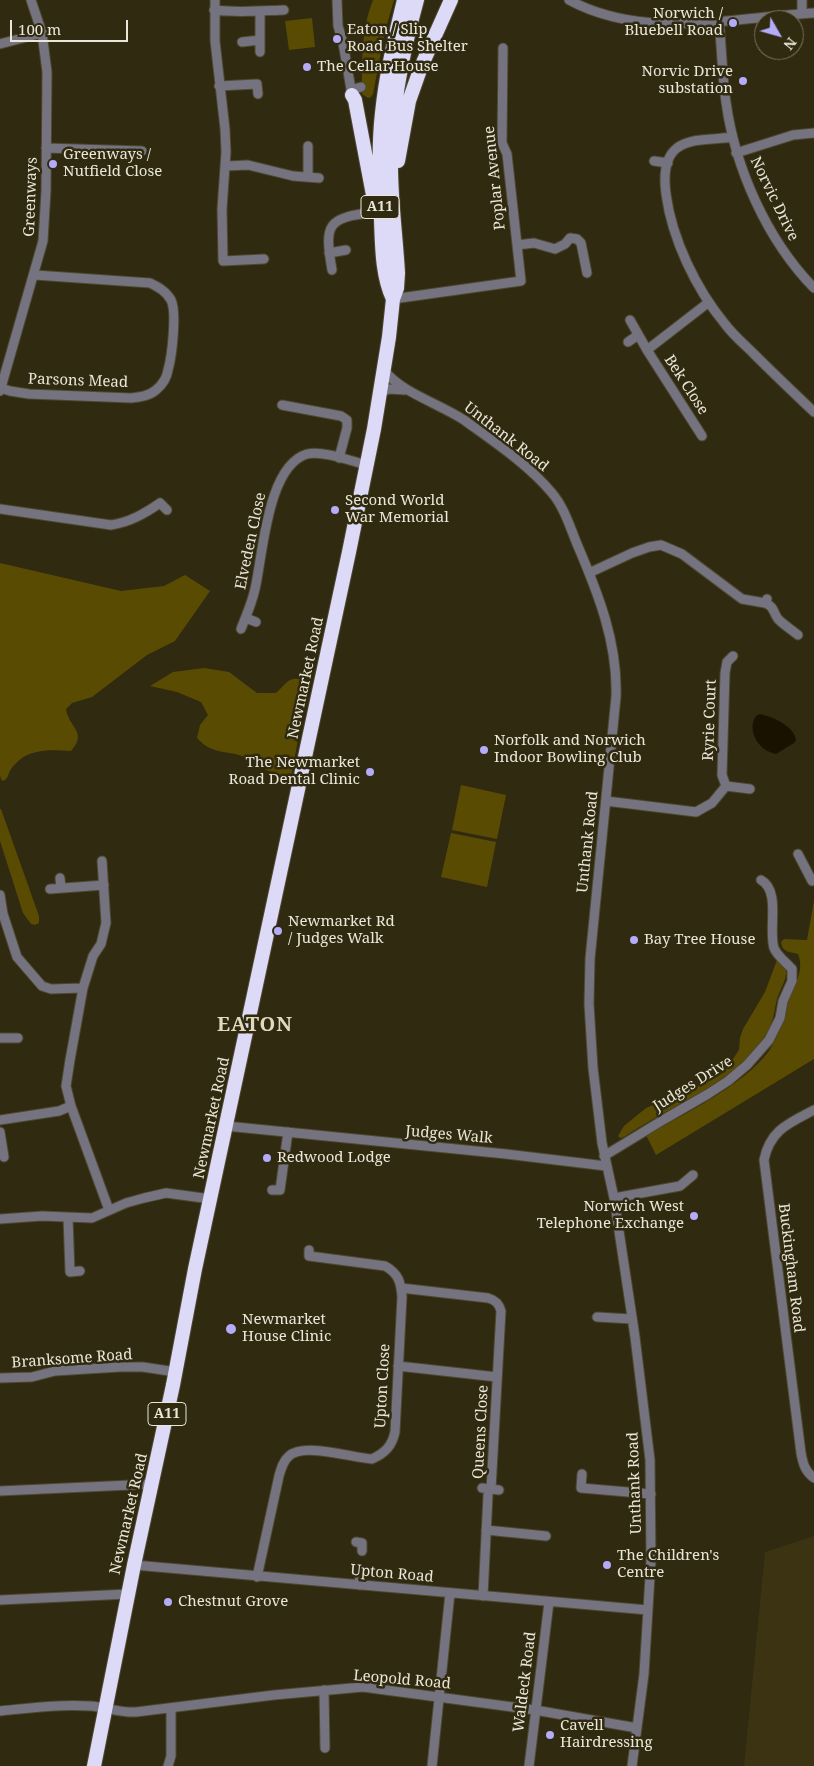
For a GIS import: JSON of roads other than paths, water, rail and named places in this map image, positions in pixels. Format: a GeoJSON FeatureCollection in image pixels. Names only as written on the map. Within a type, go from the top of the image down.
{"type":"FeatureCollection","features":[{"type":"Feature","properties":{"kind":"highway","name":"A11"},"geometry":{"type":"LineString","coordinates":[[391,178],[395,173],[409,101],[420,67],[451,0]]}},
{"type":"Feature","properties":{"kind":"highway","name":"Newmarket Road"},"geometry":{"type":"LineString","coordinates":[[94,1766],[128,1594],[176,1372],[195,1269],[324,677],[367,465],[384,370],[393,299],[397,288],[398,273],[391,178],[393,123],[402,56],[413,1]]}},
{"type":"Feature","properties":{"kind":"highway","name":"Newmarket Road"},"geometry":{"type":"LineString","coordinates":[[393,299],[389,290],[382,248],[379,166],[382,113],[390,54],[413,1]]}},
{"type":"Feature","properties":{"kind":"highway"},"geometry":{"type":"LineString","coordinates":[[355,91],[355,100],[382,248]]}},
{"type":"Feature","properties":{"kind":"street","name":"Greenways"},"geometry":{"type":"LineString","coordinates":[[0,389],[35,275],[43,241],[47,72],[42,33],[31,0]]}},
{"type":"Feature","properties":{"kind":"street"},"geometry":{"type":"LineString","coordinates":[[215,0],[215,41],[225,129],[226,166],[219,261],[264,259]]}},
{"type":"Feature","properties":{"kind":"street"},"geometry":{"type":"LineString","coordinates":[[336,0],[338,26],[355,91]]}},
{"type":"Feature","properties":{"kind":"street"},"geometry":{"type":"LineString","coordinates":[[569,0],[594,11],[625,19],[664,23],[719,23],[754,19]]}},
{"type":"Feature","properties":{"kind":"street"},"geometry":{"type":"LineString","coordinates":[[214,10],[241,13],[284,10]]}},
{"type":"Feature","properties":{"kind":"street"},"geometry":{"type":"LineString","coordinates":[[260,11],[260,52]]}},
{"type":"Feature","properties":{"kind":"street","name":"Norvic Drive"},"geometry":{"type":"LineString","coordinates":[[719,23],[726,104],[736,153],[750,190],[766,220],[794,266],[814,288]]}},
{"type":"Feature","properties":{"kind":"street"},"geometry":{"type":"LineString","coordinates":[[0,44],[42,33]]}},
{"type":"Feature","properties":{"kind":"street"},"geometry":{"type":"LineString","coordinates":[[242,42],[260,40]]}},
{"type":"Feature","properties":{"kind":"street","name":"Poplar Avenue"},"geometry":{"type":"LineString","coordinates":[[393,299],[521,281],[507,154],[502,143],[503,48]]}},
{"type":"Feature","properties":{"kind":"street"},"geometry":{"type":"LineString","coordinates":[[219,86],[257,79],[258,94]]}},
{"type":"Feature","properties":{"kind":"street"},"geometry":{"type":"LineString","coordinates":[[736,153],[793,134],[814,133]]}},
{"type":"Feature","properties":{"kind":"street"},"geometry":{"type":"LineString","coordinates":[[732,137],[687,143],[670,155],[665,188],[673,227],[688,264],[709,302],[732,333],[814,412]]}},
{"type":"Feature","properties":{"kind":"street"},"geometry":{"type":"LineString","coordinates":[[308,146],[308,177]]}},
{"type":"Feature","properties":{"kind":"street"},"geometry":{"type":"LineString","coordinates":[[46,148],[142,151]]}},
{"type":"Feature","properties":{"kind":"street"},"geometry":{"type":"LineString","coordinates":[[654,161],[668,163]]}},
{"type":"Feature","properties":{"kind":"street"},"geometry":{"type":"LineString","coordinates":[[226,166],[248,165],[293,176],[319,178]]}},
{"type":"Feature","properties":{"kind":"street"},"geometry":{"type":"LineString","coordinates":[[332,270],[327,240],[330,229],[342,217],[375,212]]}},
{"type":"Feature","properties":{"kind":"street","name":"Poplar Avenue"},"geometry":{"type":"LineString","coordinates":[[517,245],[534,242],[555,249],[565,244],[570,238],[577,238],[581,243],[587,273]]}},
{"type":"Feature","properties":{"kind":"street"},"geometry":{"type":"LineString","coordinates":[[329,253],[346,250]]}},
{"type":"Feature","properties":{"kind":"street","name":"Parsons Mead"},"geometry":{"type":"LineString","coordinates":[[0,389],[28,394],[143,397],[157,389],[164,380],[168,370],[175,312],[171,300],[163,290],[150,283],[35,275]]}},
{"type":"Feature","properties":{"kind":"street","name":"Bek Close"},"geometry":{"type":"LineString","coordinates":[[647,350],[709,302]]}},
{"type":"Feature","properties":{"kind":"street","name":"Bek Close"},"geometry":{"type":"LineString","coordinates":[[630,320],[702,436]]}},
{"type":"Feature","properties":{"kind":"street"},"geometry":{"type":"LineString","coordinates":[[628,342],[638,335]]}},
{"type":"Feature","properties":{"kind":"street","name":"Unthank Road"},"geometry":{"type":"LineString","coordinates":[[384,370],[394,381],[462,420],[522,465],[548,489],[562,509],[589,573],[611,636],[616,669],[616,697],[590,959],[589,1004],[593,1068],[604,1156],[614,1198],[647,1426],[651,1494],[648,1610],[644,1674],[632,1766]]}},
{"type":"Feature","properties":{"kind":"street","name":"Unthank Road"},"geometry":{"type":"LineString","coordinates":[[380,393],[395,388],[410,391]]}},
{"type":"Feature","properties":{"kind":"street"},"geometry":{"type":"LineString","coordinates":[[282,405],[341,416],[346,420],[348,428],[339,458]]}},
{"type":"Feature","properties":{"kind":"street","name":"Elveden Close"},"geometry":{"type":"LineString","coordinates":[[241,629],[254,592],[267,522],[275,491],[283,474],[293,463],[307,454],[323,454],[367,465]]}},
{"type":"Feature","properties":{"kind":"street"},"geometry":{"type":"LineString","coordinates":[[0,509],[111,526],[124,524],[137,518],[159,501],[167,510]]}},
{"type":"Feature","properties":{"kind":"street"},"geometry":{"type":"LineString","coordinates":[[589,573],[632,553],[649,547],[661,546],[682,554],[742,599],[782,606]]}},
{"type":"Feature","properties":{"kind":"street"},"geometry":{"type":"LineString","coordinates":[[768,603],[777,618],[798,636]]}},
{"type":"Feature","properties":{"kind":"street"},"geometry":{"type":"LineString","coordinates":[[246,618],[256,622]]}},
{"type":"Feature","properties":{"kind":"street","name":"Ryrie Court"},"geometry":{"type":"LineString","coordinates":[[726,786],[722,775],[725,673],[727,662],[733,656]]}},
{"type":"Feature","properties":{"kind":"street"},"geometry":{"type":"LineString","coordinates":[[606,801],[696,812],[726,786],[750,789]]}},
{"type":"Feature","properties":{"kind":"street"},"geometry":{"type":"LineString","coordinates":[[798,854],[812,881],[814,880]]}},
{"type":"Feature","properties":{"kind":"street"},"geometry":{"type":"LineString","coordinates":[[102,861],[106,922],[101,944],[93,956],[83,988],[66,1086],[71,1106],[109,1210]]}},
{"type":"Feature","properties":{"kind":"street"},"geometry":{"type":"LineString","coordinates":[[60,878],[61,888]]}},
{"type":"Feature","properties":{"kind":"street","name":"Judges Drive"},"geometry":{"type":"LineString","coordinates":[[604,1156],[728,1081],[747,1065],[770,1040],[780,1018],[783,1001],[792,981],[792,969],[774,948],[772,897],[766,884],[761,880]]}},
{"type":"Feature","properties":{"kind":"street"},"geometry":{"type":"LineString","coordinates":[[50,889],[104,885]]}},
{"type":"Feature","properties":{"kind":"street"},"geometry":{"type":"LineString","coordinates":[[0,895],[3,914],[17,957],[42,986],[51,989],[83,988]]}},
{"type":"Feature","properties":{"kind":"street"},"geometry":{"type":"LineString","coordinates":[[2,1028],[1,1038],[18,1038]]}},
{"type":"Feature","properties":{"kind":"street"},"geometry":{"type":"LineString","coordinates":[[0,1120],[59,1111],[71,1106]]}},
{"type":"Feature","properties":{"kind":"street","name":"Buckingham Road"},"geometry":{"type":"LineString","coordinates":[[814,1110],[780,1129],[770,1142],[764,1160],[801,1453],[806,1471],[814,1478]]}},
{"type":"Feature","properties":{"kind":"street","name":"Judges Walk"},"geometry":{"type":"LineString","coordinates":[[226,1126],[606,1166]]}},
{"type":"Feature","properties":{"kind":"street"},"geometry":{"type":"LineString","coordinates":[[0,1132],[4,1157]]}},
{"type":"Feature","properties":{"kind":"street"},"geometry":{"type":"LineString","coordinates":[[279,1190],[288,1132]]}},
{"type":"Feature","properties":{"kind":"street"},"geometry":{"type":"LineString","coordinates":[[614,1198],[682,1190],[693,1175]]}},
{"type":"Feature","properties":{"kind":"street"},"geometry":{"type":"LineString","coordinates":[[0,1219],[42,1216],[92,1218],[144,1198],[166,1193],[211,1199]]}},
{"type":"Feature","properties":{"kind":"street"},"geometry":{"type":"LineString","coordinates":[[68,1218],[65,1272],[80,1271]]}},
{"type":"Feature","properties":{"kind":"street"},"geometry":{"type":"LineString","coordinates":[[308,1256],[385,1266],[396,1274],[402,1288]]}},
{"type":"Feature","properties":{"kind":"street","name":"Upton Close"},"geometry":{"type":"LineString","coordinates":[[257,1577],[278,1476],[285,1460],[290,1455],[304,1450],[372,1459],[388,1449],[393,1441],[402,1288]]}},
{"type":"Feature","properties":{"kind":"street","name":"Queens Close"},"geometry":{"type":"LineString","coordinates":[[402,1288],[460,1294],[494,1300],[499,1305],[501,1311],[483,1596]]}},
{"type":"Feature","properties":{"kind":"street"},"geometry":{"type":"LineString","coordinates":[[597,1317],[632,1319]]}},
{"type":"Feature","properties":{"kind":"street"},"geometry":{"type":"LineString","coordinates":[[398,1366],[497,1377]]}},
{"type":"Feature","properties":{"kind":"street","name":"Branksome Road"},"geometry":{"type":"LineString","coordinates":[[0,1378],[32,1377],[56,1371],[120,1367],[143,1367],[176,1372]]}},
{"type":"Feature","properties":{"kind":"street"},"geometry":{"type":"LineString","coordinates":[[582,1474],[581,1488],[651,1494]]}},
{"type":"Feature","properties":{"kind":"street"},"geometry":{"type":"LineString","coordinates":[[0,1491],[152,1484]]}},
{"type":"Feature","properties":{"kind":"street"},"geometry":{"type":"LineString","coordinates":[[486,1530],[546,1536]]}},
{"type":"Feature","properties":{"kind":"street","name":"Upton Road"},"geometry":{"type":"LineString","coordinates":[[134,1566],[648,1610]]}},
{"type":"Feature","properties":{"kind":"street"},"geometry":{"type":"LineString","coordinates":[[360,1575],[360,1585]]}},
{"type":"Feature","properties":{"kind":"street"},"geometry":{"type":"LineString","coordinates":[[432,1766],[450,1593]]}},
{"type":"Feature","properties":{"kind":"street"},"geometry":{"type":"LineString","coordinates":[[0,1600],[128,1594]]}},
{"type":"Feature","properties":{"kind":"street","name":"Waldeck Road"},"geometry":{"type":"LineString","coordinates":[[529,1766],[549,1602]]}},
{"type":"Feature","properties":{"kind":"street","name":"Leopold Road"},"geometry":{"type":"LineString","coordinates":[[0,1711],[57,1705],[91,1706],[123,1712],[363,1687],[535,1710],[637,1728]]}},
{"type":"Feature","properties":{"kind":"street"},"geometry":{"type":"LineString","coordinates":[[324,1690],[326,1748]]}},
{"type":"Feature","properties":{"kind":"street"},"geometry":{"type":"LineString","coordinates":[[168,1766],[171,1756],[171,1708]]}},
{"type":"Feature","properties":{"kind":"place","name":"Norwich / Bluebell Road"},"geometry":{"type":"Point","coordinates":[733,23]}},
{"type":"Feature","properties":{"kind":"place","name":"Eaton / Slip Road Bus Shelter"},"geometry":{"type":"Point","coordinates":[337,39]}},
{"type":"Feature","properties":{"kind":"place","name":"The Cellar House"},"geometry":{"type":"Point","coordinates":[307,67]}},
{"type":"Feature","properties":{"kind":"place","name":"Norvic Drive substation"},"geometry":{"type":"Point","coordinates":[743,81]}},
{"type":"Feature","properties":{"kind":"place","name":"Greenways / Nutfield Close"},"geometry":{"type":"Point","coordinates":[53,164]}},
{"type":"Feature","properties":{"kind":"place","name":"Second World War Memorial"},"geometry":{"type":"Point","coordinates":[335,510]}},
{"type":"Feature","properties":{"kind":"place","name":"Norfolk and Norwich Indoor Bowling Club"},"geometry":{"type":"Point","coordinates":[484,750]}},
{"type":"Feature","properties":{"kind":"place","name":"The Newmarket Road Dental Clinic"},"geometry":{"type":"Point","coordinates":[370,772]}},
{"type":"Feature","properties":{"kind":"place","name":"Newmarket Rd / Judges Walk"},"geometry":{"type":"Point","coordinates":[278,931]}},
{"type":"Feature","properties":{"kind":"place","name":"Bay Tree House"},"geometry":{"type":"Point","coordinates":[634,940]}},
{"type":"Feature","properties":{"kind":"place","name":"Redwood Lodge"},"geometry":{"type":"Point","coordinates":[267,1158]}},
{"type":"Feature","properties":{"kind":"place","name":"Norwich West Telephone Exchange"},"geometry":{"type":"Point","coordinates":[694,1216]}},
{"type":"Feature","properties":{"kind":"place","name":"Newmarket House Clinic"},"geometry":{"type":"Point","coordinates":[231,1329]}},
{"type":"Feature","properties":{"kind":"place","name":"The Children's Centre"},"geometry":{"type":"Point","coordinates":[607,1565]}},
{"type":"Feature","properties":{"kind":"place","name":"Chestnut Grove"},"geometry":{"type":"Point","coordinates":[168,1602]}},
{"type":"Feature","properties":{"kind":"place","name":"Cavell Hairdressing"},"geometry":{"type":"Point","coordinates":[550,1735]}},
{"type":"Feature","properties":{"kind":"district","name":"EATON"},"geometry":{"type":"Point","coordinates":[255,1025]}}]}
